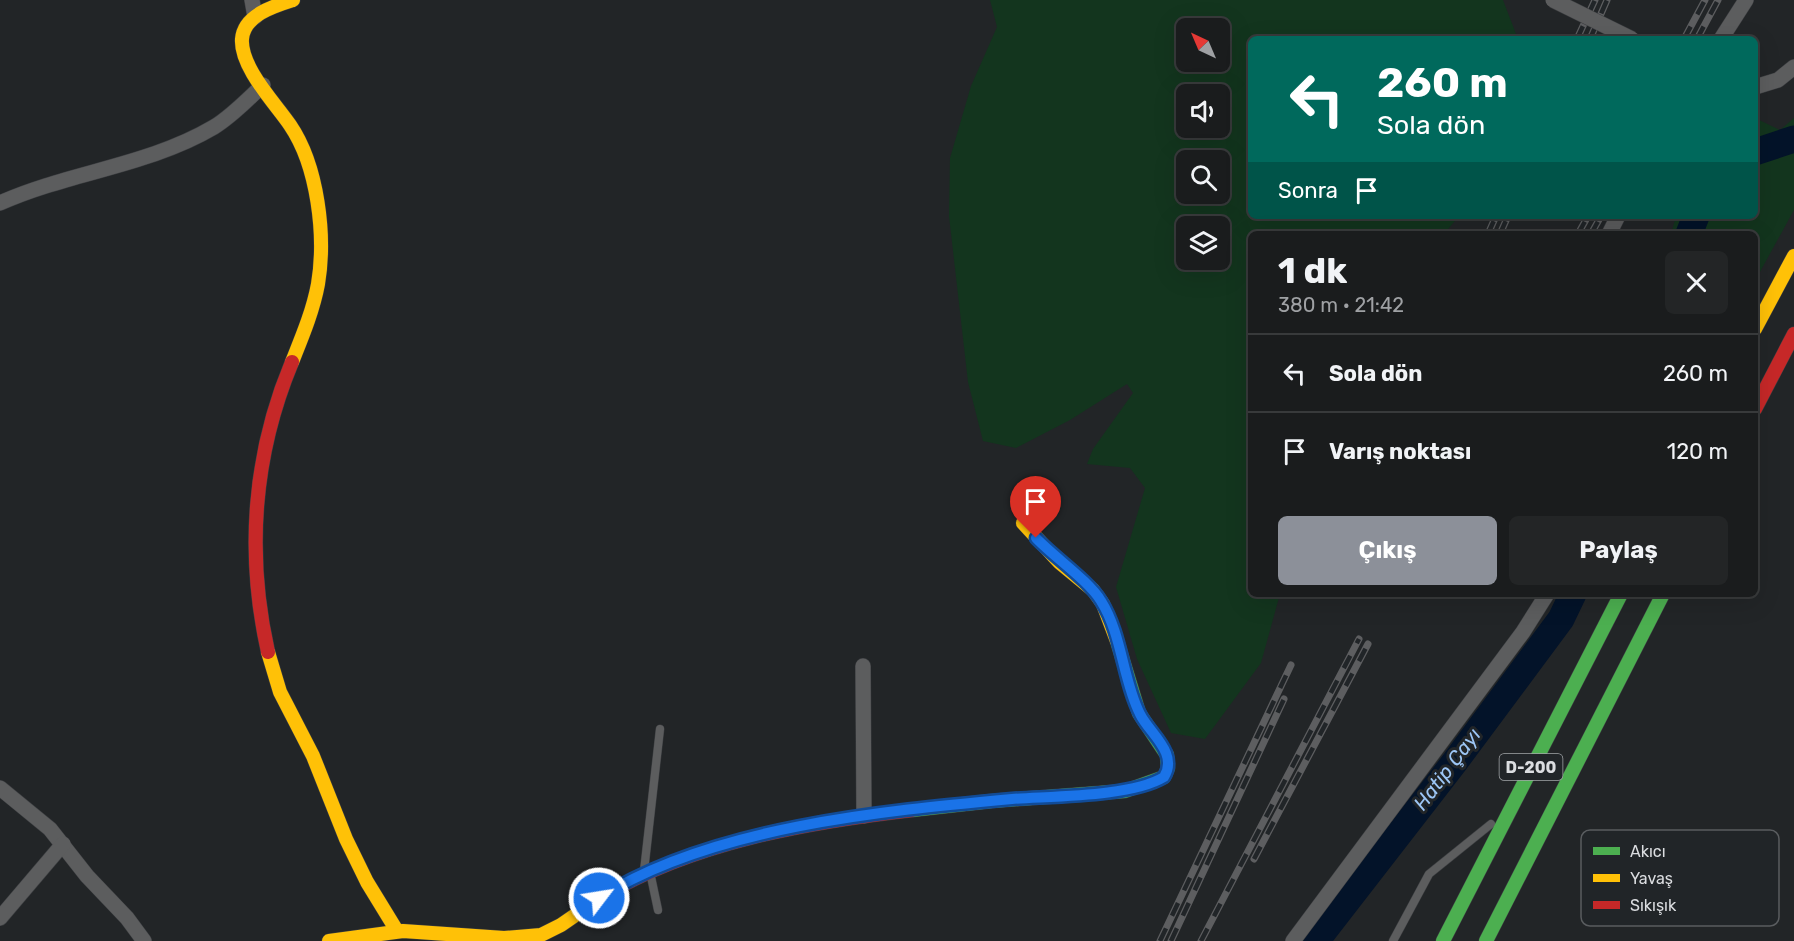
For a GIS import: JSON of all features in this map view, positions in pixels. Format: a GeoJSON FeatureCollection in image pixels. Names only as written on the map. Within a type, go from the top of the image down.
{"type":"FeatureCollection","features":[{"type":"Feature","properties":{"kind":"main road"},"geometry":{"type":"LineString","coordinates":[[293,0],[255,17],[245,28],[242,45],[244,55],[262,85],[290,123],[312,176],[319,218],[320,256],[316,296],[272,414],[260,468],[255,554],[265,632],[273,671],[290,714],[310,750],[352,853],[397,931]]}},
{"type":"Feature","properties":{"kind":"main road"},"geometry":{"type":"LineString","coordinates":[[1758,323],[1794,256]]}},
{"type":"Feature","properties":{"kind":"main road"},"geometry":{"type":"LineString","coordinates":[[1758,403],[1794,334]]}},
{"type":"Feature","properties":{"kind":"main road"},"geometry":{"type":"LineString","coordinates":[[329,941],[397,931],[504,938],[541,935],[561,925],[615,888],[647,872],[712,848],[751,838],[864,816],[992,801],[1125,791],[1159,780],[1166,774],[1168,762],[1165,749],[1139,712],[1122,655],[1103,604],[1092,590],[1059,562],[1023,523]]}},
{"type":"Feature","properties":{"kind":"main road","name":"D-200"},"geometry":{"type":"LineString","coordinates":[[1443,941],[1619,597]]}},
{"type":"Feature","properties":{"kind":"main road","name":"D-200"},"geometry":{"type":"LineString","coordinates":[[1486,941],[1661,597]]}},
{"type":"Feature","properties":{"kind":"street"},"geometry":{"type":"LineString","coordinates":[[252,0],[255,17]]}},
{"type":"Feature","properties":{"kind":"street"},"geometry":{"type":"LineString","coordinates":[[1553,0],[1626,36]]}},
{"type":"Feature","properties":{"kind":"street"},"geometry":{"type":"LineString","coordinates":[[1724,36],[1746,0]]}},
{"type":"Feature","properties":{"kind":"street"},"geometry":{"type":"LineString","coordinates":[[1758,86],[1778,80],[1794,67]]}},
{"type":"Feature","properties":{"kind":"street"},"geometry":{"type":"LineString","coordinates":[[0,203],[76,176],[147,155],[195,136],[230,116],[262,85]]}},
{"type":"Feature","properties":{"kind":"street"},"geometry":{"type":"LineString","coordinates":[[1293,941],[1523,632],[1545,597]]}},
{"type":"Feature","properties":{"kind":"street"},"geometry":{"type":"LineString","coordinates":[[863,666],[864,816]]}},
{"type":"Feature","properties":{"kind":"street"},"geometry":{"type":"LineString","coordinates":[[0,788],[34,814],[63,844],[87,876],[128,918],[144,941]]}},
{"type":"Feature","properties":{"kind":"street"},"geometry":{"type":"LineString","coordinates":[[0,918],[63,844]]}},
{"type":"Feature","properties":{"kind":"lane"},"geometry":{"type":"LineString","coordinates":[[657,910],[647,872],[660,729]]}},
{"type":"Feature","properties":{"kind":"lane"},"geometry":{"type":"LineString","coordinates":[[1393,941],[1429,874],[1509,810]]}},
{"type":"Feature","properties":{"kind":"green space"},"geometry":{"type":"Polygon","coordinates":[[[990,0],[1503,0],[1517,36],[1248,36],[1248,219],[1456,219],[1446,231],[1248,231],[1248,597],[1279,597],[1261,663],[1205,739],[1171,733],[1137,659],[1116,587],[1145,488],[1130,468],[1087,464],[1093,449],[1133,393],[1127,384],[1070,420],[1016,448],[983,441],[968,382],[949,216],[950,158],[971,86],[997,27],[990,0]]]}},
{"type":"Feature","properties":{"kind":"green space"},"geometry":{"type":"Polygon","coordinates":[[[1794,118],[1794,210],[1758,276],[1758,231],[1672,231],[1675,219],[1758,219],[1758,119],[1780,130],[1794,118]]]}},
{"type":"Feature","properties":{"kind":"waterway","name":"Hatip Çayı"},"geometry":{"type":"LineString","coordinates":[[1758,151],[1794,139]]}},
{"type":"Feature","properties":{"kind":"waterway","name":"Hatip Çayı"},"geometry":{"type":"LineString","coordinates":[[1690,231],[1695,219]]}},
{"type":"Feature","properties":{"kind":"waterway","name":"Hatip Çayı"},"geometry":{"type":"LineString","coordinates":[[1316,941],[1454,763],[1561,619],[1572,597]]}},
{"type":"Feature","properties":{"kind":"railway"},"geometry":{"type":"LineString","coordinates":[[1578,36],[1595,0]]}},
{"type":"Feature","properties":{"kind":"railway"},"geometry":{"type":"LineString","coordinates":[[1591,36],[1607,0]]}},
{"type":"Feature","properties":{"kind":"railway"},"geometry":{"type":"LineString","coordinates":[[1686,36],[1705,0]]}},
{"type":"Feature","properties":{"kind":"railway"},"geometry":{"type":"LineString","coordinates":[[1699,36],[1718,0]]}},
{"type":"Feature","properties":{"kind":"railway"},"geometry":{"type":"LineString","coordinates":[[1489,231],[1495,219]]}},
{"type":"Feature","properties":{"kind":"railway"},"geometry":{"type":"LineString","coordinates":[[1501,231],[1507,219]]}},
{"type":"Feature","properties":{"kind":"railway"},"geometry":{"type":"LineString","coordinates":[[1580,231],[1586,219]]}},
{"type":"Feature","properties":{"kind":"railway"},"geometry":{"type":"LineString","coordinates":[[1593,231],[1599,219]]}},
{"type":"Feature","properties":{"kind":"railway"},"geometry":{"type":"LineString","coordinates":[[1201,941],[1359,639]]}},
{"type":"Feature","properties":{"kind":"railway"},"geometry":{"type":"LineString","coordinates":[[1254,859],[1368,644]]}},
{"type":"Feature","properties":{"kind":"railway"},"geometry":{"type":"LineString","coordinates":[[1160,941],[1291,665]]}},
{"type":"Feature","properties":{"kind":"railway"},"geometry":{"type":"LineString","coordinates":[[1171,941],[1284,699]]}},
{"type":"Feature","properties":{"kind":"traffic: fast"},"geometry":{"type":"LineString","coordinates":[[1443,941],[1619,597]]}},
{"type":"Feature","properties":{"kind":"traffic: fast"},"geometry":{"type":"LineString","coordinates":[[1486,941],[1661,597]]}},
{"type":"Feature","properties":{"kind":"traffic: fast"},"geometry":{"type":"LineString","coordinates":[[912,810],[992,801],[1125,791],[1164,777],[1168,768],[1167,755],[1139,713],[1117,641]]}},
{"type":"Feature","properties":{"kind":"traffic: slow"},"geometry":{"type":"LineString","coordinates":[[292,362],[310,314],[318,284],[321,245],[318,202],[300,142],[252,73],[243,50],[242,39],[244,31],[254,18],[269,9],[293,0]]}},
{"type":"Feature","properties":{"kind":"traffic: slow"},"geometry":{"type":"LineString","coordinates":[[1758,323],[1794,256]]}},
{"type":"Feature","properties":{"kind":"traffic: slow"},"geometry":{"type":"LineString","coordinates":[[1023,523],[1059,562],[1093,590],[1103,604],[1117,641]]}},
{"type":"Feature","properties":{"kind":"traffic: slow"},"geometry":{"type":"LineString","coordinates":[[268,652],[280,692],[313,756],[346,839],[367,882],[397,931]]}},
{"type":"Feature","properties":{"kind":"traffic: slow"},"geometry":{"type":"LineString","coordinates":[[329,941],[403,931],[504,938],[541,935],[561,925],[603,896]]}},
{"type":"Feature","properties":{"kind":"traffic: jam"},"geometry":{"type":"LineString","coordinates":[[1758,403],[1794,334]]}},
{"type":"Feature","properties":{"kind":"traffic: jam"},"geometry":{"type":"LineString","coordinates":[[268,652],[257,578],[257,505],[261,469],[269,433],[292,362]]}},
{"type":"Feature","properties":{"kind":"traffic: jam"},"geometry":{"type":"LineString","coordinates":[[603,896],[675,861],[752,837],[832,821],[912,810]]}},
{"type":"Feature","properties":{"kind":"route"},"geometry":{"type":"LineString","coordinates":[[599,898],[634,877],[664,865],[712,848],[751,838],[870,815],[933,807],[1125,791],[1150,784],[1164,777],[1168,768],[1165,749],[1143,720],[1136,705],[1122,655],[1103,604],[1092,590],[1059,562],[1036,538]]}}]}
